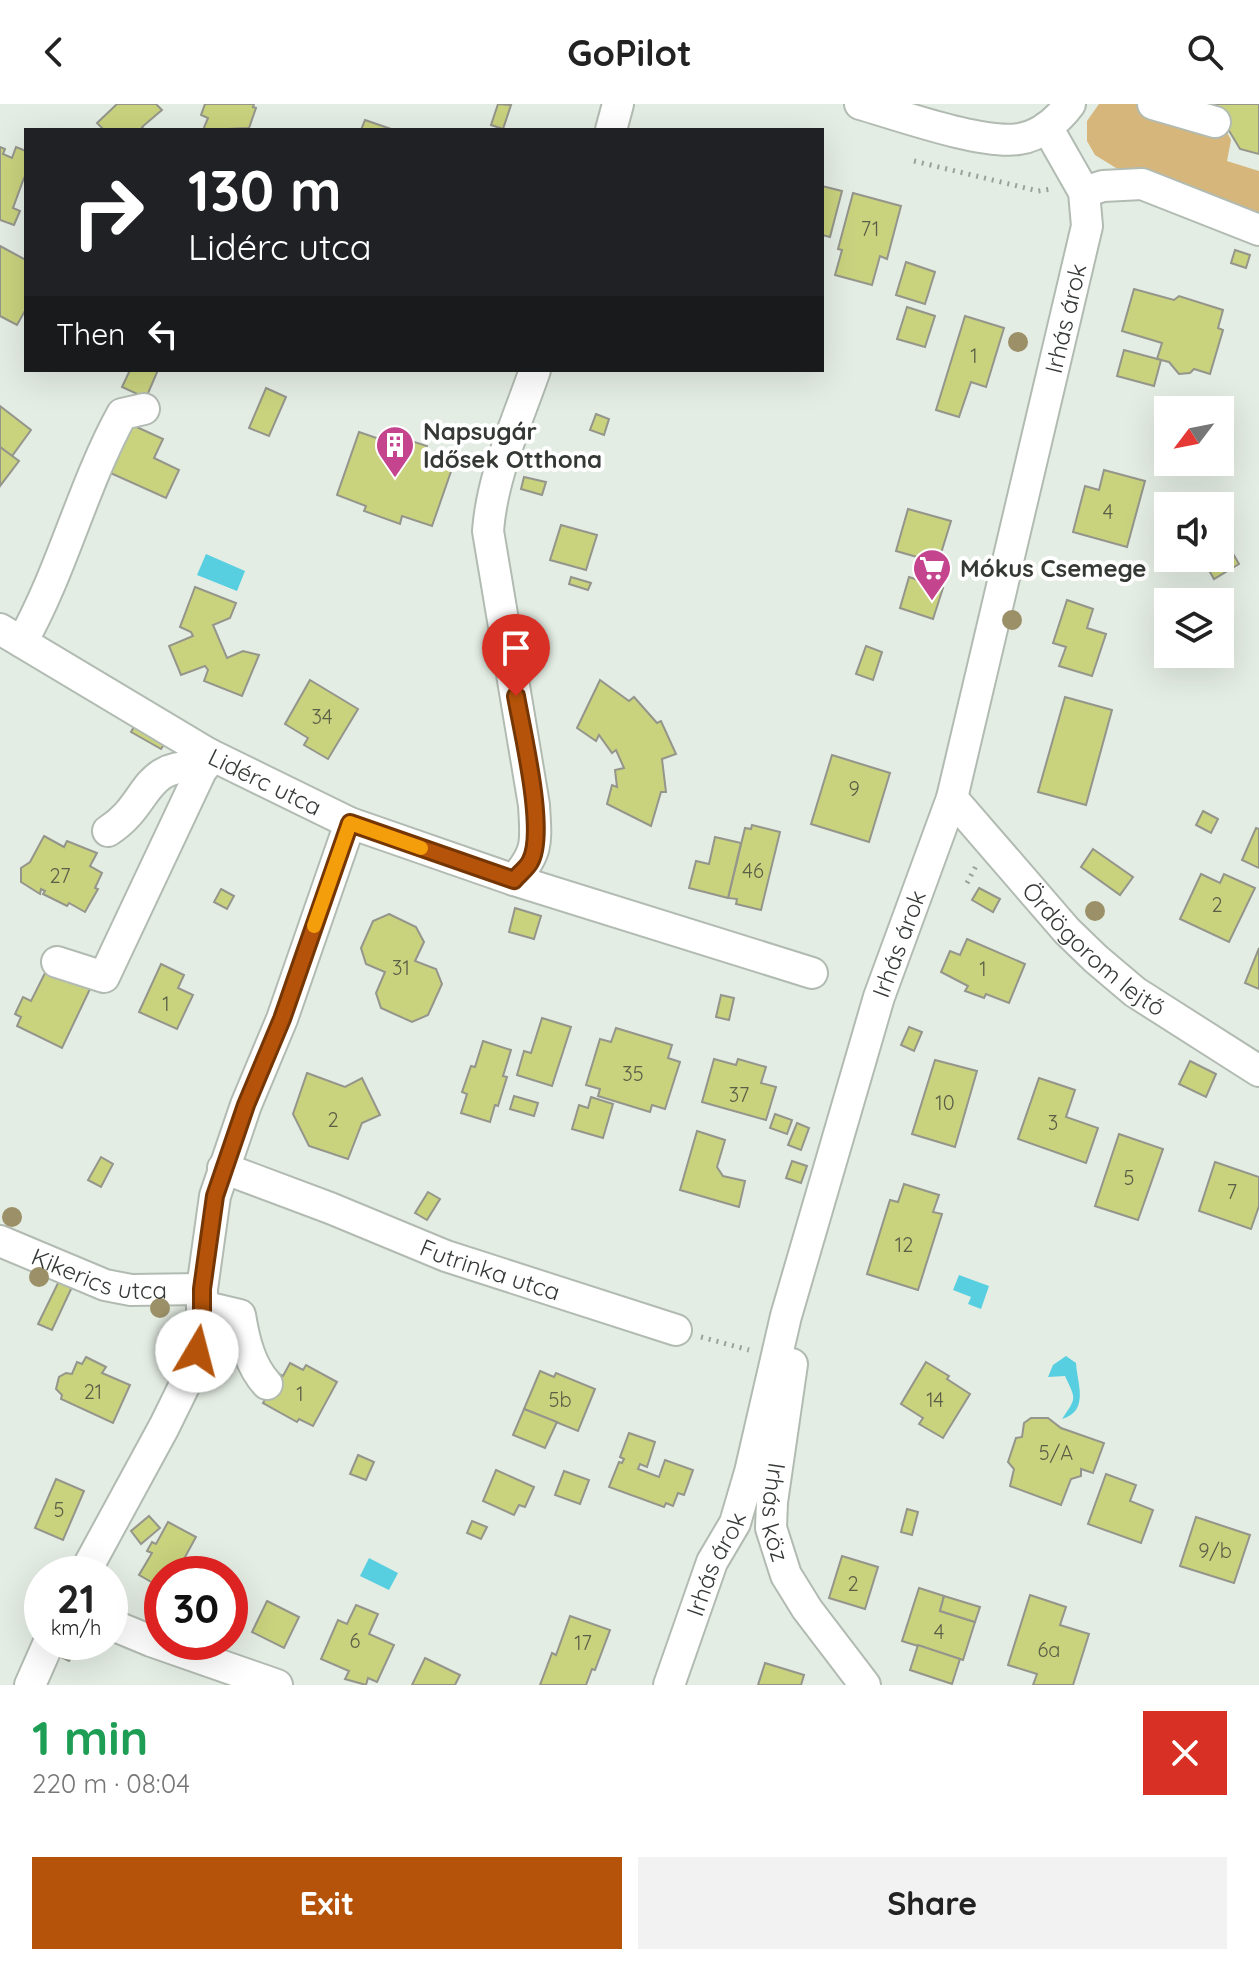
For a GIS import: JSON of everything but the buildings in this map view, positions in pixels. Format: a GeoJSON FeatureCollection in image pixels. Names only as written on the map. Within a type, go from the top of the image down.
{"type":"FeatureCollection","features":[{"type":"Feature","properties":{"kind":"street"},"geometry":{"type":"LineString","coordinates":[[612,128],[618,104]]}},
{"type":"Feature","properties":{"kind":"street"},"geometry":{"type":"LineString","coordinates":[[860,104],[979,137],[1021,139],[1047,127],[1070,104]]}},
{"type":"Feature","properties":{"kind":"street"},"geometry":{"type":"LineString","coordinates":[[1153,104],[1215,122]]}},
{"type":"Feature","properties":{"kind":"street"},"geometry":{"type":"LineString","coordinates":[[1047,127],[1084,192],[1103,186],[1142,184],[1259,230]]}},
{"type":"Feature","properties":{"kind":"street","name":"Irhás árok"},"geometry":{"type":"LineString","coordinates":[[669,1685],[712,1562],[735,1523],[786,1316],[879,997],[952,798],[1087,226],[1084,192]]}},
{"type":"Feature","properties":{"kind":"street"},"geometry":{"type":"LineString","coordinates":[[514,880],[531,861],[536,835],[534,805],[488,531],[497,480],[534,372]]}},
{"type":"Feature","properties":{"kind":"street"},"geometry":{"type":"LineString","coordinates":[[11,635],[56,573],[110,435],[122,414],[144,409]]}},
{"type":"Feature","properties":{"kind":"street","name":"Lidérc utca"},"geometry":{"type":"LineString","coordinates":[[11,635],[206,760],[350,823],[514,880],[812,973]]}},
{"type":"Feature","properties":{"kind":"street"},"geometry":{"type":"LineString","coordinates":[[108,831],[138,804],[151,780],[163,771],[206,760]]}},
{"type":"Feature","properties":{"kind":"street"},"geometry":{"type":"LineString","coordinates":[[57,962],[104,977],[206,760]]}},
{"type":"Feature","properties":{"kind":"street","name":"Ördögorom lejtő"},"geometry":{"type":"LineString","coordinates":[[952,798],[1067,931],[1096,959],[1135,992],[1259,1071]]}},
{"type":"Feature","properties":{"kind":"street"},"geometry":{"type":"LineString","coordinates":[[94,1556],[191,1372],[202,1329],[202,1298],[215,1196],[223,1168],[282,1019],[350,823]]}},
{"type":"Feature","properties":{"kind":"street","name":"Futrinka utca"},"geometry":{"type":"LineString","coordinates":[[223,1168],[446,1256],[676,1330]]}},
{"type":"Feature","properties":{"kind":"street","name":"Kikerics utca"},"geometry":{"type":"LineString","coordinates":[[0,1241],[105,1285],[202,1298],[240,1315],[244,1340],[259,1375],[267,1384]]}},
{"type":"Feature","properties":{"kind":"street","name":"Irhás köz"},"geometry":{"type":"LineString","coordinates":[[786,1316],[795,1341],[771,1528],[786,1575],[807,1609],[865,1685]]}},
{"type":"Feature","properties":{"kind":"street"},"geometry":{"type":"LineString","coordinates":[[128,1631],[277,1685]]}},
{"type":"Feature","properties":{"kind":"street"},"geometry":{"type":"LineString","coordinates":[[30,1685],[41,1660]]}},
{"type":"Feature","properties":{"kind":"path"},"geometry":{"type":"LineString","coordinates":[[914,161],[1038,191]]}},
{"type":"Feature","properties":{"kind":"path"},"geometry":{"type":"LineString","coordinates":[[676,1330],[762,1353]]}},
{"type":"Feature","properties":{"kind":"shaded area"},"geometry":{"type":"Polygon","coordinates":[[[1099,104],[1191,104],[1217,113],[1231,140],[1227,161],[1259,171],[1259,218],[1136,170],[1116,168],[1095,155],[1087,141],[1087,121],[1099,104]]]}},
{"type":"Feature","properties":{"kind":"water"},"geometry":{"type":"Polygon","coordinates":[[[206,554],[245,571],[237,591],[197,575],[206,554]]]}},
{"type":"Feature","properties":{"kind":"water"},"geometry":{"type":"Polygon","coordinates":[[[959,1275],[989,1286],[981,1309],[968,1304],[971,1297],[953,1290],[959,1275]]]}},
{"type":"Feature","properties":{"kind":"water"},"geometry":{"type":"Polygon","coordinates":[[[1066,1356],[1076,1363],[1080,1396],[1076,1410],[1062,1419],[1073,1394],[1065,1376],[1048,1377],[1053,1365],[1066,1356]]]}},
{"type":"Feature","properties":{"kind":"water"},"geometry":{"type":"Polygon","coordinates":[[[369,1558],[398,1573],[389,1590],[360,1576],[369,1558]]]}},
{"type":"Feature","properties":{"kind":"slow traffic"},"geometry":{"type":"LineString","coordinates":[[314,926],[350,823],[421,848]]}},
{"type":"Feature","properties":{"kind":"place","name":"Napsugár Idősek Otthona"},"geometry":{"type":"Point","coordinates":[395,479]}},
{"type":"Feature","properties":{"kind":"place","name":"Mókus Csemege"},"geometry":{"type":"Point","coordinates":[932,602]}},
{"type":"Feature","properties":{"kind":"route"},"geometry":{"type":"LineString","coordinates":[[197,1351],[202,1329],[202,1289],[215,1196],[223,1168],[282,1019],[350,823],[514,880],[531,861],[536,835],[516,696]]}}]}
